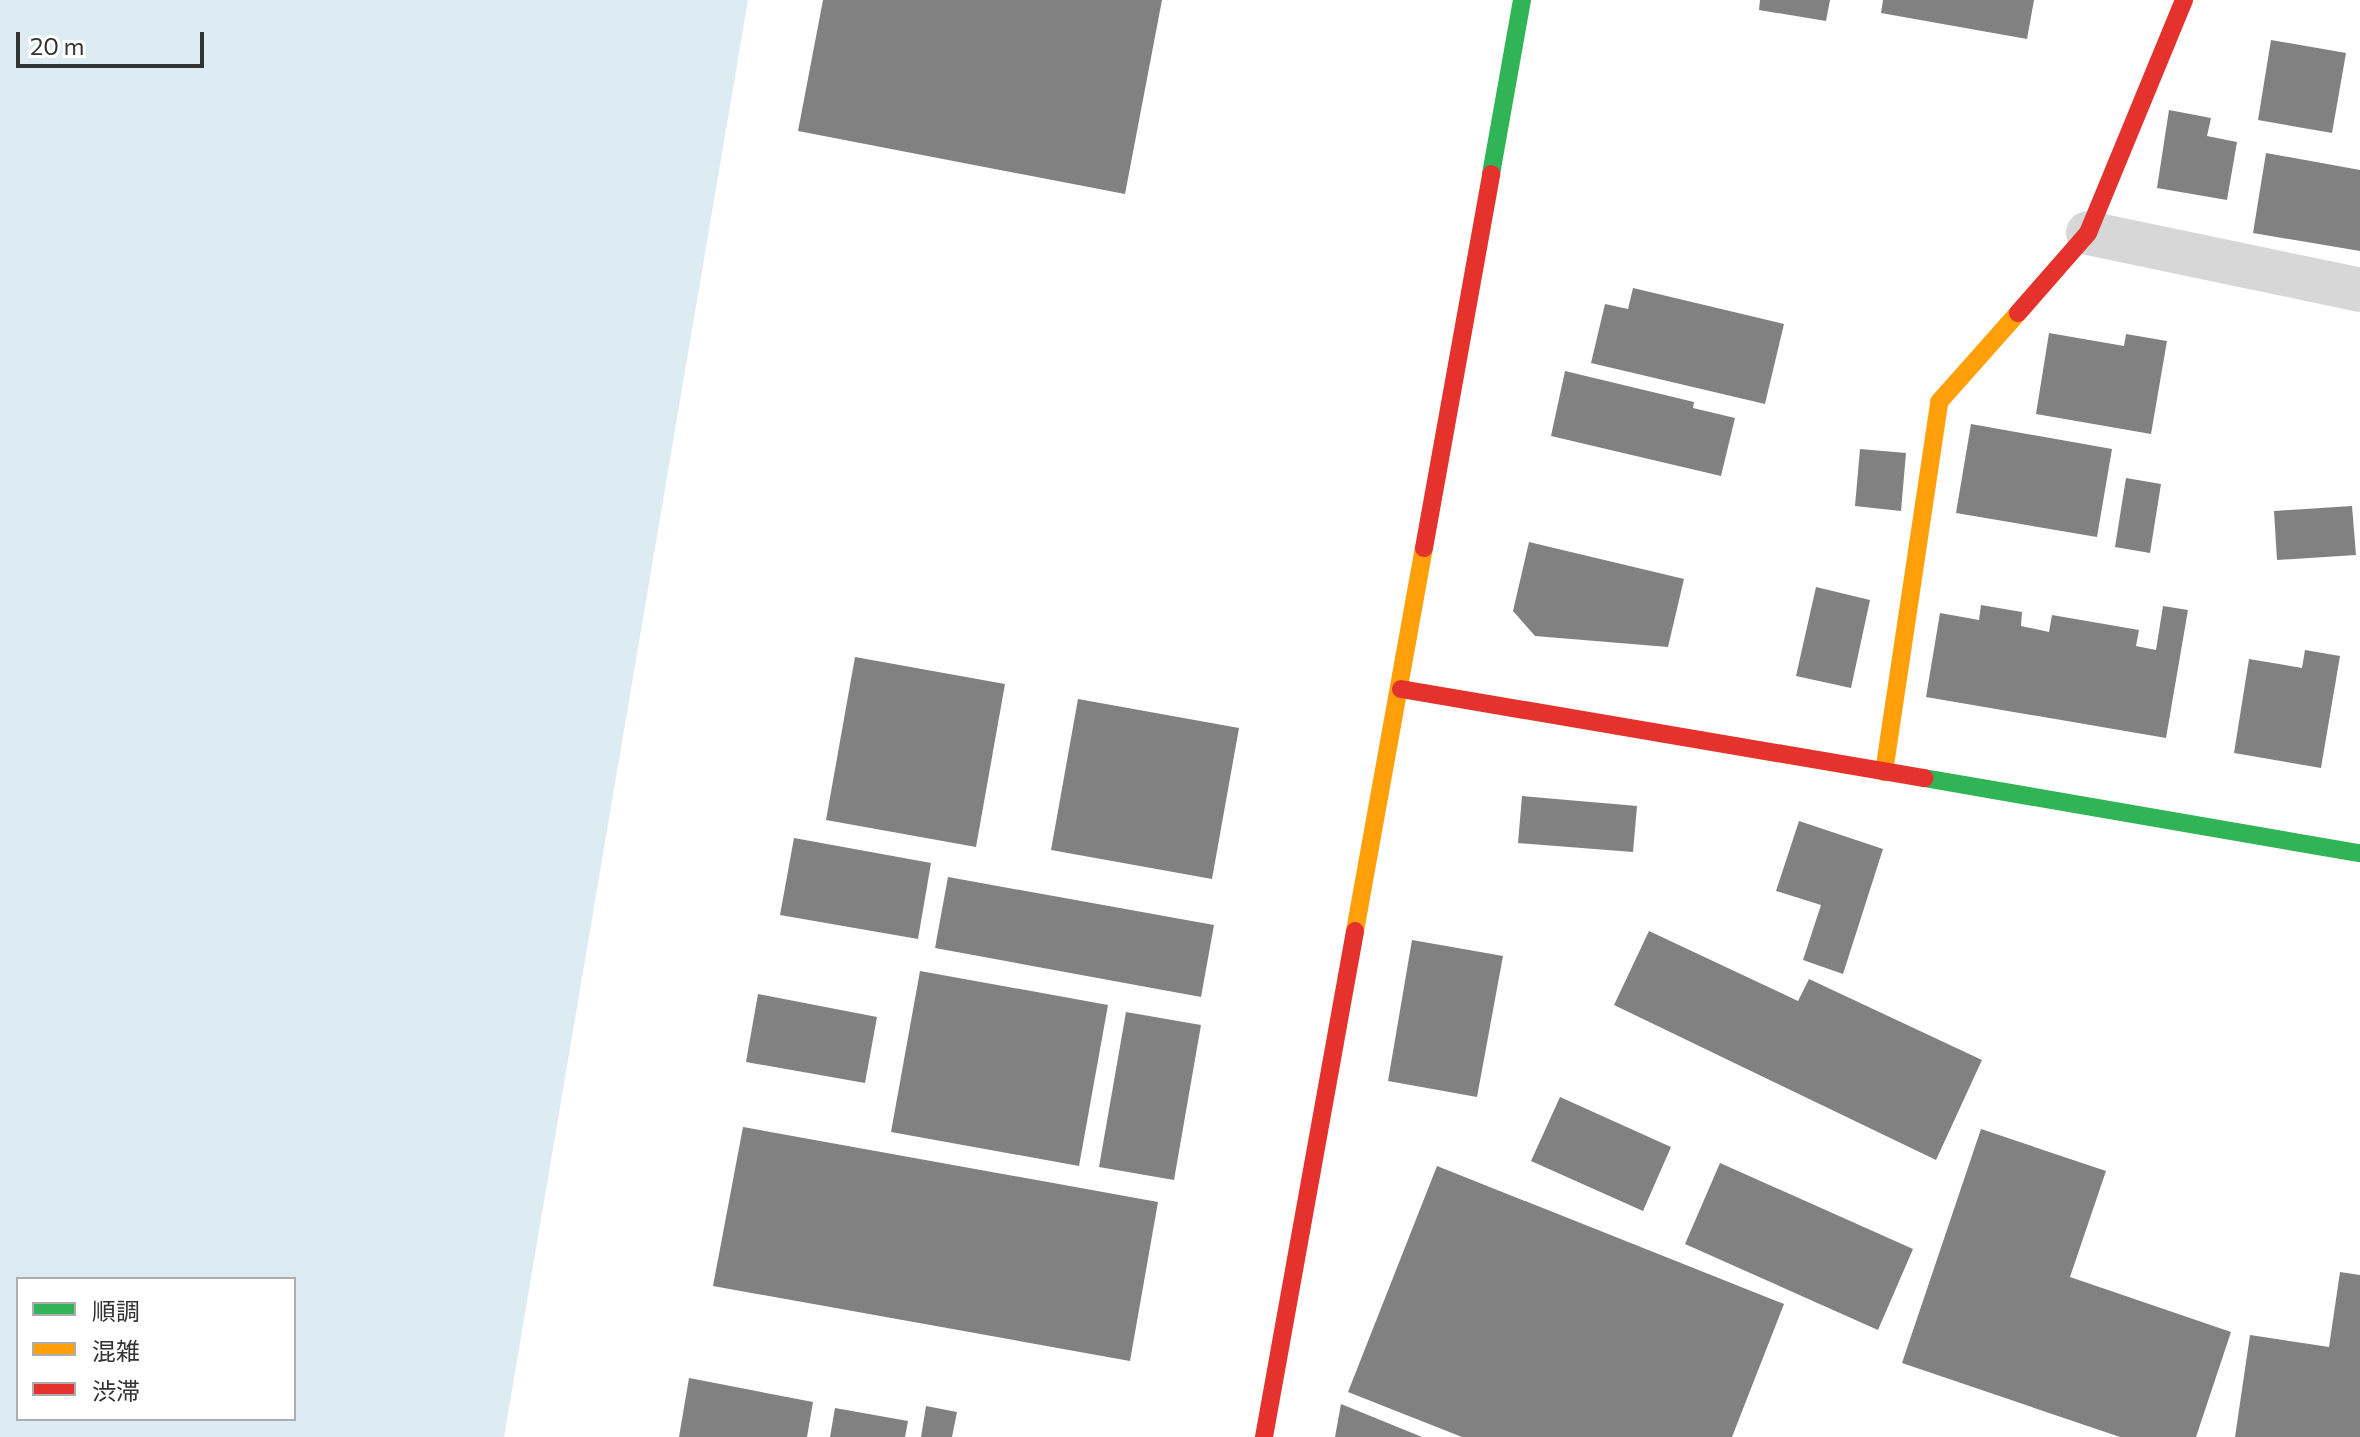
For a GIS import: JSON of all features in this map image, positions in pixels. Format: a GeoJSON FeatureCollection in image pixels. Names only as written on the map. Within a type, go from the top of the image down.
{"type":"FeatureCollection","features":[{"type":"Feature","properties":{"kind":"street"},"geometry":{"type":"LineString","coordinates":[[1264,1437],[1401,689],[1522,0]]}},
{"type":"Feature","properties":{"kind":"street"},"geometry":{"type":"LineString","coordinates":[[1884,772],[1939,402],[2088,233],[2184,0]]}},
{"type":"Feature","properties":{"kind":"street"},"geometry":{"type":"LineString","coordinates":[[2088,233],[2360,290]]}},
{"type":"Feature","properties":{"kind":"street"},"geometry":{"type":"LineString","coordinates":[[1401,689],[2360,853]]}},
{"type":"Feature","properties":{"kind":"shaded area"},"geometry":{"type":"Polygon","coordinates":[[[0,0],[748,0],[504,1437],[0,1437],[0,0]]]}},
{"type":"Feature","properties":{"kind":"building"},"geometry":{"type":"Polygon","coordinates":[[[823,0],[1162,0],[1125,194],[798,131],[823,0]]]}},
{"type":"Feature","properties":{"kind":"building"},"geometry":{"type":"Polygon","coordinates":[[[1760,0],[1830,0],[1826,21],[1759,10],[1760,0]]]}},
{"type":"Feature","properties":{"kind":"building"},"geometry":{"type":"Polygon","coordinates":[[[1883,0],[2034,0],[2027,39],[1881,13],[1883,0]]]}},
{"type":"Feature","properties":{"kind":"building"},"geometry":{"type":"Polygon","coordinates":[[[2271,40],[2346,53],[2332,133],[2258,120],[2271,40]]]}},
{"type":"Feature","properties":{"kind":"building"},"geometry":{"type":"Polygon","coordinates":[[[2169,110],[2211,118],[2207,136],[2237,142],[2227,200],[2157,188],[2169,110]]]}},
{"type":"Feature","properties":{"kind":"building"},"geometry":{"type":"Polygon","coordinates":[[[2266,153],[2360,170],[2360,251],[2253,233],[2266,153]]]}},
{"type":"Feature","properties":{"kind":"building"},"geometry":{"type":"Polygon","coordinates":[[[1633,288],[1784,324],[1765,404],[1591,363],[1605,304],[1628,309],[1633,288]]]}},
{"type":"Feature","properties":{"kind":"building"},"geometry":{"type":"Polygon","coordinates":[[[2049,333],[2124,346],[2126,334],[2167,341],[2151,434],[2036,414],[2049,333]]]}},
{"type":"Feature","properties":{"kind":"building"},"geometry":{"type":"Polygon","coordinates":[[[1565,371],[1694,402],[1693,408],[1735,418],[1721,476],[1551,436],[1565,371]]]}},
{"type":"Feature","properties":{"kind":"building"},"geometry":{"type":"Polygon","coordinates":[[[1971,424],[2112,449],[2097,537],[1956,513],[1971,424]]]}},
{"type":"Feature","properties":{"kind":"building"},"geometry":{"type":"Polygon","coordinates":[[[1860,449],[1906,453],[1901,511],[1855,506],[1860,449]]]}},
{"type":"Feature","properties":{"kind":"building"},"geometry":{"type":"Polygon","coordinates":[[[2126,478],[2161,484],[2150,553],[2115,547],[2126,478]]]}},
{"type":"Feature","properties":{"kind":"building"},"geometry":{"type":"Polygon","coordinates":[[[2352,506],[2356,555],[2277,560],[2274,511],[2352,506]]]}},
{"type":"Feature","properties":{"kind":"building"},"geometry":{"type":"Polygon","coordinates":[[[1529,542],[1684,579],[1668,647],[1535,636],[1513,611],[1529,542]]]}},
{"type":"Feature","properties":{"kind":"building"},"geometry":{"type":"Polygon","coordinates":[[[1816,587],[1870,600],[1851,688],[1796,676],[1816,587]]]}},
{"type":"Feature","properties":{"kind":"building"},"geometry":{"type":"Polygon","coordinates":[[[1981,605],[2022,612],[2021,626],[2049,632],[2052,615],[2139,630],[2136,646],[2156,650],[2163,606],[2188,610],[2166,738],[1926,697],[1940,613],[1979,620],[1981,605]]]}},
{"type":"Feature","properties":{"kind":"building"},"geometry":{"type":"Polygon","coordinates":[[[2305,650],[2340,656],[2321,768],[2234,753],[2249,659],[2302,668],[2305,650]]]}},
{"type":"Feature","properties":{"kind":"building"},"geometry":{"type":"Polygon","coordinates":[[[855,657],[1005,684],[976,847],[826,820],[855,657]]]}},
{"type":"Feature","properties":{"kind":"building"},"geometry":{"type":"Polygon","coordinates":[[[1078,699],[1239,728],[1212,879],[1051,850],[1078,699]]]}},
{"type":"Feature","properties":{"kind":"building"},"geometry":{"type":"Polygon","coordinates":[[[1522,796],[1637,806],[1633,852],[1518,843],[1522,796]]]}},
{"type":"Feature","properties":{"kind":"building"},"geometry":{"type":"Polygon","coordinates":[[[1799,821],[1883,849],[1843,974],[1803,960],[1821,905],[1776,891],[1799,821]]]}},
{"type":"Feature","properties":{"kind":"building"},"geometry":{"type":"Polygon","coordinates":[[[794,838],[931,863],[918,939],[780,915],[794,838]]]}},
{"type":"Feature","properties":{"kind":"building"},"geometry":{"type":"Polygon","coordinates":[[[948,877],[1214,925],[1201,997],[935,948],[948,877]]]}},
{"type":"Feature","properties":{"kind":"building"},"geometry":{"type":"Polygon","coordinates":[[[1649,931],[1798,1001],[1809,979],[1982,1060],[1936,1160],[1614,1005],[1649,931]]]}},
{"type":"Feature","properties":{"kind":"building"},"geometry":{"type":"Polygon","coordinates":[[[1412,940],[1503,956],[1477,1097],[1388,1081],[1412,940]]]}},
{"type":"Feature","properties":{"kind":"building"},"geometry":{"type":"Polygon","coordinates":[[[920,971],[1108,1005],[1079,1166],[891,1132],[920,971]]]}},
{"type":"Feature","properties":{"kind":"building"},"geometry":{"type":"Polygon","coordinates":[[[758,994],[877,1017],[865,1083],[746,1062],[758,994]]]}},
{"type":"Feature","properties":{"kind":"building"},"geometry":{"type":"Polygon","coordinates":[[[1126,1012],[1201,1025],[1174,1180],[1099,1167],[1126,1012]]]}},
{"type":"Feature","properties":{"kind":"building"},"geometry":{"type":"Polygon","coordinates":[[[1560,1097],[1671,1147],[1643,1211],[1531,1161],[1560,1097]]]}},
{"type":"Feature","properties":{"kind":"building"},"geometry":{"type":"Polygon","coordinates":[[[743,1127],[1158,1202],[1130,1361],[713,1286],[743,1127]]]}},
{"type":"Feature","properties":{"kind":"building"},"geometry":{"type":"Polygon","coordinates":[[[1981,1129],[2106,1171],[2070,1277],[2231,1332],[2196,1437],[2120,1437],[1902,1363],[1981,1129]]]}},
{"type":"Feature","properties":{"kind":"building"},"geometry":{"type":"Polygon","coordinates":[[[1720,1163],[1913,1249],[1878,1330],[1685,1244],[1720,1163]]]}},
{"type":"Feature","properties":{"kind":"building"},"geometry":{"type":"Polygon","coordinates":[[[1437,1166],[1784,1304],[1732,1437],[1462,1437],[1348,1392],[1437,1166]]]}},
{"type":"Feature","properties":{"kind":"building"},"geometry":{"type":"Polygon","coordinates":[[[2340,1272],[2360,1275],[2360,1437],[2235,1437],[2250,1335],[2329,1347],[2340,1272]]]}},
{"type":"Feature","properties":{"kind":"building"},"geometry":{"type":"Polygon","coordinates":[[[689,1378],[813,1402],[807,1437],[679,1437],[689,1378]]]}},
{"type":"Feature","properties":{"kind":"building"},"geometry":{"type":"Polygon","coordinates":[[[1341,1404],[1422,1437],[1335,1437],[1341,1404]]]}},
{"type":"Feature","properties":{"kind":"building"},"geometry":{"type":"Polygon","coordinates":[[[926,1406],[957,1412],[952,1437],[921,1437],[926,1406]]]}},
{"type":"Feature","properties":{"kind":"building"},"geometry":{"type":"Polygon","coordinates":[[[835,1408],[908,1421],[905,1437],[830,1437],[835,1408]]]}},
{"type":"Feature","properties":{"kind":"traffic: fast"},"geometry":{"type":"LineString","coordinates":[[1491,174],[1522,0]]}},
{"type":"Feature","properties":{"kind":"traffic: fast"},"geometry":{"type":"LineString","coordinates":[[1924,778],[2360,853]]}},
{"type":"Feature","properties":{"kind":"traffic: slow"},"geometry":{"type":"LineString","coordinates":[[1884,772],[1939,402],[2018,313]]}},
{"type":"Feature","properties":{"kind":"traffic: slow"},"geometry":{"type":"LineString","coordinates":[[1355,931],[1424,548]]}},
{"type":"Feature","properties":{"kind":"traffic: jam"},"geometry":{"type":"LineString","coordinates":[[2018,313],[2088,233],[2184,0]]}},
{"type":"Feature","properties":{"kind":"traffic: jam"},"geometry":{"type":"LineString","coordinates":[[1424,548],[1491,174]]}},
{"type":"Feature","properties":{"kind":"traffic: jam"},"geometry":{"type":"LineString","coordinates":[[1401,689],[1924,778]]}},
{"type":"Feature","properties":{"kind":"traffic: jam"},"geometry":{"type":"LineString","coordinates":[[1264,1437],[1355,931]]}}]}
